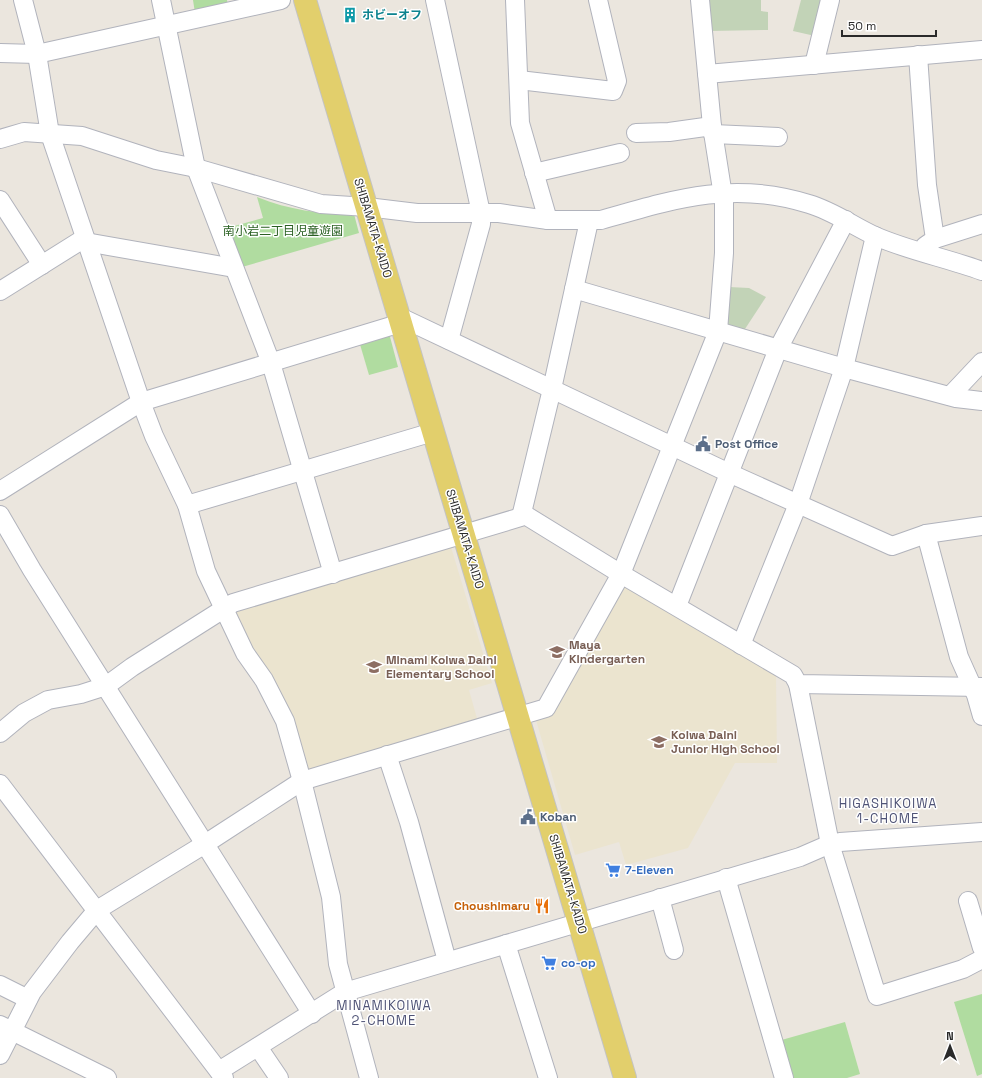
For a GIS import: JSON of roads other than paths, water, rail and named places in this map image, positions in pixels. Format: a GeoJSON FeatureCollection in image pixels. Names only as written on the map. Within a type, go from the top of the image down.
{"type":"FeatureCollection","features":[{"type":"Feature","properties":{"kind":"main road","name":"SHIBAMATA-KAIDO"},"geometry":{"type":"LineString","coordinates":[[305,0],[517,716],[580,922],[625,1078]]}},
{"type":"Feature","properties":{"kind":"street"},"geometry":{"type":"LineString","coordinates":[[23,0],[37,54],[50,134],[141,402],[154,436],[187,505],[206,571],[245,653],[264,680],[285,721],[302,781],[331,897],[338,964],[369,1078]]}},
{"type":"Feature","properties":{"kind":"street"},"geometry":{"type":"LineString","coordinates":[[161,0],[196,168],[271,363],[304,470],[333,574]]}},
{"type":"Feature","properties":{"kind":"street"},"geometry":{"type":"LineString","coordinates":[[0,53],[37,54],[281,0]]}},
{"type":"Feature","properties":{"kind":"street"},"geometry":{"type":"LineString","coordinates":[[435,0],[480,212],[481,224],[449,340]]}},
{"type":"Feature","properties":{"kind":"street"},"geometry":{"type":"LineString","coordinates":[[515,0],[520,123],[548,220]]}},
{"type":"Feature","properties":{"kind":"street"},"geometry":{"type":"LineString","coordinates":[[518,80],[612,91],[617,81],[598,0]]}},
{"type":"Feature","properties":{"kind":"street"},"geometry":{"type":"LineString","coordinates":[[0,1055],[6,1028],[70,942],[97,910],[205,844],[302,781],[546,708],[621,574],[718,331],[724,253],[724,202],[712,130],[700,0]]}},
{"type":"Feature","properties":{"kind":"street"},"geometry":{"type":"LineString","coordinates":[[814,65],[830,0]]}},
{"type":"Feature","properties":{"kind":"street"},"geometry":{"type":"LineString","coordinates":[[707,74],[982,50]]}},
{"type":"Feature","properties":{"kind":"street"},"geometry":{"type":"LineString","coordinates":[[918,55],[927,185],[929,245]]}},
{"type":"Feature","properties":{"kind":"street"},"geometry":{"type":"LineString","coordinates":[[636,133],[712,130],[778,137]]}},
{"type":"Feature","properties":{"kind":"street"},"geometry":{"type":"LineString","coordinates":[[0,139],[24,132],[82,136],[156,160],[196,168],[321,204],[367,207],[417,213],[498,212],[548,220],[589,221],[601,220],[672,200],[733,191],[760,193],[810,204],[846,220],[875,236],[929,245],[982,271]]}},
{"type":"Feature","properties":{"kind":"street"},"geometry":{"type":"LineString","coordinates":[[534,173],[620,153]]}},
{"type":"Feature","properties":{"kind":"street"},"geometry":{"type":"LineString","coordinates":[[0,200],[42,265]]}},
{"type":"Feature","properties":{"kind":"street"},"geometry":{"type":"LineString","coordinates":[[676,606],[778,349],[846,220]]}},
{"type":"Feature","properties":{"kind":"street"},"geometry":{"type":"LineString","coordinates":[[0,733],[24,712],[48,700],[81,694],[106,686],[132,666],[233,603],[521,517],[552,389],[589,221]]}},
{"type":"Feature","properties":{"kind":"street"},"geometry":{"type":"LineString","coordinates":[[929,245],[982,224]]}},
{"type":"Feature","properties":{"kind":"street"},"geometry":{"type":"LineString","coordinates":[[741,645],[798,504],[844,368],[875,236]]}},
{"type":"Feature","properties":{"kind":"street"},"geometry":{"type":"LineString","coordinates":[[0,291],[80,241],[234,268]]}},
{"type":"Feature","properties":{"kind":"street"},"geometry":{"type":"LineString","coordinates":[[574,289],[844,368],[950,396],[982,401]]}},
{"type":"Feature","properties":{"kind":"street"},"geometry":{"type":"LineString","coordinates":[[0,492],[141,402],[271,363],[400,320],[449,340],[673,445],[729,473],[892,546],[926,534],[982,526]]}},
{"type":"Feature","properties":{"kind":"street"},"geometry":{"type":"LineString","coordinates":[[950,396],[982,362]]}},
{"type":"Feature","properties":{"kind":"street"},"geometry":{"type":"LineString","coordinates":[[187,505],[433,432]]}},
{"type":"Feature","properties":{"kind":"street"},"geometry":{"type":"LineString","coordinates":[[522,513],[621,574],[793,676],[798,684],[830,844],[877,996],[963,970],[982,959]]}},
{"type":"Feature","properties":{"kind":"street"},"geometry":{"type":"LineString","coordinates":[[0,515],[32,570],[312,1014]]}},
{"type":"Feature","properties":{"kind":"street"},"geometry":{"type":"LineString","coordinates":[[926,534],[959,657],[977,687],[982,716]]}},
{"type":"Feature","properties":{"kind":"street"},"geometry":{"type":"LineString","coordinates":[[798,684],[977,687]]}},
{"type":"Feature","properties":{"kind":"street"},"geometry":{"type":"LineString","coordinates":[[387,755],[409,822],[447,961]]}},
{"type":"Feature","properties":{"kind":"street"},"geometry":{"type":"LineString","coordinates":[[0,784],[221,1075],[258,1047],[346,992],[805,855],[830,844],[982,832]]}},
{"type":"Feature","properties":{"kind":"street"},"geometry":{"type":"LineString","coordinates":[[726,878],[784,1078]]}},
{"type":"Feature","properties":{"kind":"street"},"geometry":{"type":"LineString","coordinates":[[660,898],[674,950]]}},
{"type":"Feature","properties":{"kind":"street"},"geometry":{"type":"LineString","coordinates":[[968,901],[982,948]]}},
{"type":"Feature","properties":{"kind":"street"},"geometry":{"type":"LineString","coordinates":[[506,944],[548,1078]]}},
{"type":"Feature","properties":{"kind":"street"},"geometry":{"type":"LineString","coordinates":[[0,985],[28,999]]}},
{"type":"Feature","properties":{"kind":"street"},"geometry":{"type":"LineString","coordinates":[[6,1028],[107,1078]]}},
{"type":"Feature","properties":{"kind":"street"},"geometry":{"type":"LineString","coordinates":[[258,1047],[279,1078]]}},
{"type":"Feature","properties":{"kind":"place","name":"ホビーオフ"},"geometry":{"type":"Point","coordinates":[350,15]}},
{"type":"Feature","properties":{"kind":"place","name":"Post Office"},"geometry":{"type":"Point","coordinates":[703,444]}},
{"type":"Feature","properties":{"kind":"place","name":"Maya Kindergarten"},"geometry":{"type":"Point","coordinates":[557,652]}},
{"type":"Feature","properties":{"kind":"place","name":"Minami Koiwa Daini Elementary School"},"geometry":{"type":"Point","coordinates":[374,667]}},
{"type":"Feature","properties":{"kind":"place","name":"Koiwa Daini Junior High School"},"geometry":{"type":"Point","coordinates":[659,742]}},
{"type":"Feature","properties":{"kind":"place","name":"Koban"},"geometry":{"type":"Point","coordinates":[528,817]}},
{"type":"Feature","properties":{"kind":"place","name":"7-Eleven"},"geometry":{"type":"Point","coordinates":[613,870]}},
{"type":"Feature","properties":{"kind":"place","name":"Choushimaru"},"geometry":{"type":"Point","coordinates":[542,906]}},
{"type":"Feature","properties":{"kind":"place","name":"co-op"},"geometry":{"type":"Point","coordinates":[549,963]}},
{"type":"Feature","properties":{"kind":"district","name":"HIGASHIKOIWA 1-CHOME"},"geometry":{"type":"Point","coordinates":[888,810]}},
{"type":"Feature","properties":{"kind":"district","name":"MINAMIKOIWA 2-CHOME"},"geometry":{"type":"Point","coordinates":[384,1012]}},
{"type":"Feature","properties":{"kind":"park label","name":"南小岩二丁目児童遊園"},"geometry":{"type":"Point","coordinates":[283,231]}}]}
